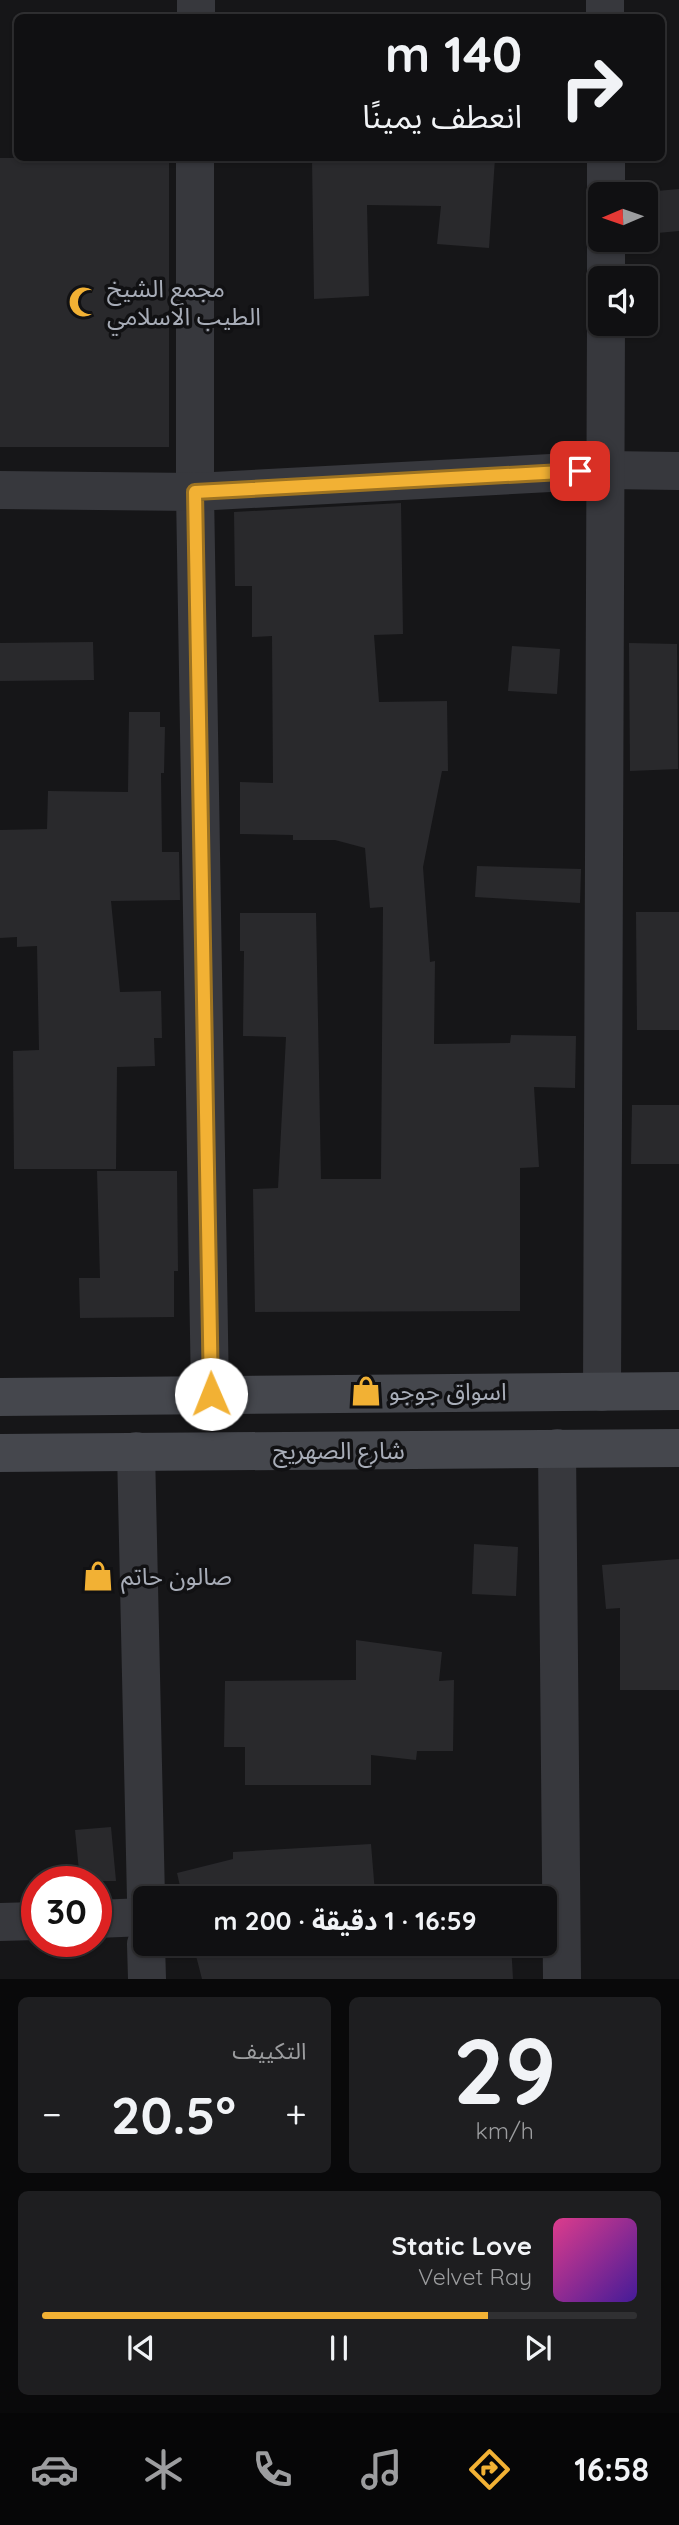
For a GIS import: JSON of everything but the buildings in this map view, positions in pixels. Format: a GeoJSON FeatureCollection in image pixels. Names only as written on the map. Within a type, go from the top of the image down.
{"type":"FeatureCollection","features":[{"type":"Feature","properties":{"kind":"main road"},"geometry":{"type":"LineString","coordinates":[[0,1397],[679,1391]]}},
{"type":"Feature","properties":{"kind":"main road","name":"شارع الصهريج"},"geometry":{"type":"LineString","coordinates":[[0,1453],[679,1448]]}},
{"type":"Feature","properties":{"kind":"street"},"geometry":{"type":"LineString","coordinates":[[195,161],[195,492],[211,1394]]}},
{"type":"Feature","properties":{"kind":"street"},"geometry":{"type":"LineString","coordinates":[[606,161],[606,182]]}},
{"type":"Feature","properties":{"kind":"street"},"geometry":{"type":"LineString","coordinates":[[602,1392],[606,336]]}},
{"type":"Feature","properties":{"kind":"street"},"geometry":{"type":"LineString","coordinates":[[0,490],[195,492],[607,470],[679,471]]}},
{"type":"Feature","properties":{"kind":"street"},"geometry":{"type":"LineString","coordinates":[[557,1448],[562,1979]]}},
{"type":"Feature","properties":{"kind":"street"},"geometry":{"type":"LineString","coordinates":[[136,1451],[146,1886]]}},
{"type":"Feature","properties":{"kind":"street"},"geometry":{"type":"LineString","coordinates":[[112,1918],[133,1917]]}},
{"type":"Feature","properties":{"kind":"street"},"geometry":{"type":"LineString","coordinates":[[0,1922],[21,1921]]}},
{"type":"Feature","properties":{"kind":"street"},"geometry":{"type":"LineString","coordinates":[[146,1956],[147,1979]]}},
{"type":"Feature","properties":{"kind":"place","name":"مجمع الشيخ الطيب الاسلامي"},"geometry":{"type":"Point","coordinates":[84,302]}},
{"type":"Feature","properties":{"kind":"place","name":"اسواق جوجو"},"geometry":{"type":"Point","coordinates":[366,1391]}},
{"type":"Feature","properties":{"kind":"place","name":"صالون حاتم"},"geometry":{"type":"Point","coordinates":[98,1576]}},
{"type":"Feature","properties":{"kind":"route"},"geometry":{"type":"LineString","coordinates":[[211,1394],[195,492],[580,471]]}}]}
